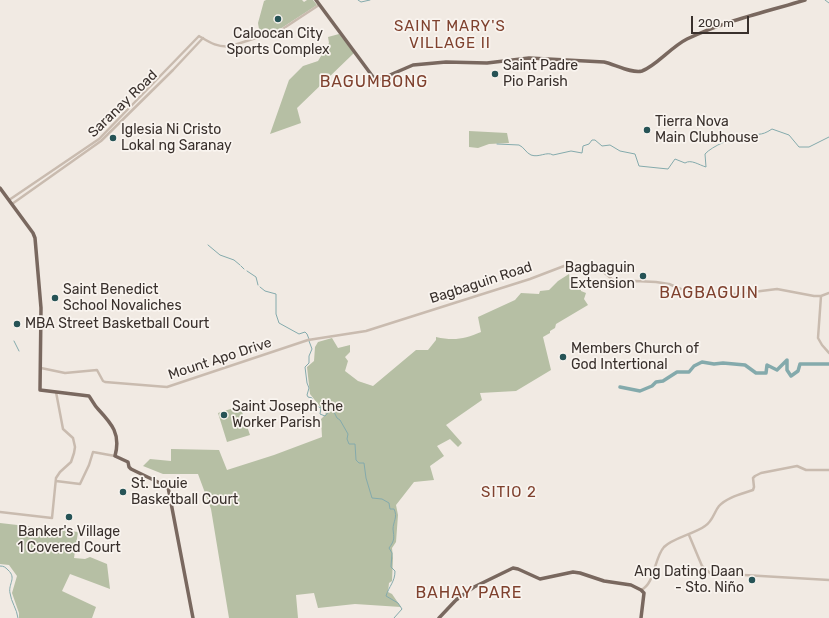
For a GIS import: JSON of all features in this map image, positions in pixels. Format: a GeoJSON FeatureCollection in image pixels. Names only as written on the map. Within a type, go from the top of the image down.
{"type":"FeatureCollection","features":[{"type":"Feature","properties":{"kind":"main road"},"geometry":{"type":"LineString","coordinates":[[316,0],[376,81],[413,65],[448,61],[487,63],[530,58],[604,62],[630,70],[640,71],[653,64],[676,46],[692,37],[741,19],[805,0]]}},
{"type":"Feature","properties":{"kind":"main road"},"geometry":{"type":"LineString","coordinates":[[0,188],[35,238],[41,308],[40,390],[90,397],[96,408],[109,420],[114,428],[117,444],[116,456],[128,462],[131,469],[168,487],[193,618]]}},
{"type":"Feature","properties":{"kind":"main road"},"geometry":{"type":"LineString","coordinates":[[439,618],[456,600],[474,587],[512,568],[521,570],[540,579],[576,572],[604,581],[626,584],[641,590],[644,595],[641,618]]}},
{"type":"Feature","properties":{"kind":"street"},"geometry":{"type":"LineString","coordinates":[[203,38],[222,47],[231,46],[281,30],[319,5]]}},
{"type":"Feature","properties":{"kind":"street","name":"Saranay Road"},"geometry":{"type":"LineString","coordinates":[[10,202],[16,196],[99,139],[199,36],[203,38]]}},
{"type":"Feature","properties":{"kind":"street","name":"Saranay Road"},"geometry":{"type":"LineString","coordinates":[[10,202],[18,199],[101,141],[174,69],[203,38]]}},
{"type":"Feature","properties":{"kind":"street","name":"Bagbaguin Road"},"geometry":{"type":"LineString","coordinates":[[308,340],[366,331],[530,279],[564,266],[579,272],[600,269],[619,283],[635,281],[656,282],[703,293],[737,294],[778,289],[821,296]]}},
{"type":"Feature","properties":{"kind":"street"},"geometry":{"type":"LineString","coordinates":[[829,294],[821,296],[818,338],[829,353]]}},
{"type":"Feature","properties":{"kind":"street","name":"Mount Apo Drive"},"geometry":{"type":"LineString","coordinates":[[41,368],[65,373],[97,370],[105,382],[167,387],[308,340]]}},
{"type":"Feature","properties":{"kind":"street"},"geometry":{"type":"LineString","coordinates":[[0,512],[52,518],[58,475],[71,462],[74,453],[73,438],[63,428],[56,392]]}},
{"type":"Feature","properties":{"kind":"street"},"geometry":{"type":"LineString","coordinates":[[56,481],[80,484],[93,452],[116,456]]}},
{"type":"Feature","properties":{"kind":"street"},"geometry":{"type":"LineString","coordinates":[[641,590],[649,583],[663,548],[669,543],[689,535],[710,522],[722,503],[753,489],[753,478],[757,475],[797,466],[806,470],[829,470]]}},
{"type":"Feature","properties":{"kind":"street"},"geometry":{"type":"LineString","coordinates":[[689,535],[702,566],[710,573],[829,580]]}},
{"type":"Feature","properties":{"kind":"green space","name":"Caloocan City Sports Complex"},"geometry":{"type":"Polygon","coordinates":[[[302,0],[304,2],[307,0],[313,0],[317,5],[280,29],[260,35],[258,23],[264,1],[302,0]]]}},
{"type":"Feature","properties":{"kind":"green space"},"geometry":{"type":"Polygon","coordinates":[[[339,34],[354,53],[297,108],[301,123],[270,134],[289,80],[303,66],[318,61],[329,43],[328,37],[339,34]]]}},
{"type":"Feature","properties":{"kind":"green space"},"geometry":{"type":"Polygon","coordinates":[[[469,131],[507,133],[509,143],[489,144],[478,148],[469,147],[469,131]]]}},
{"type":"Feature","properties":{"kind":"green space"},"geometry":{"type":"Polygon","coordinates":[[[569,274],[570,280],[580,285],[581,291],[586,293],[584,299],[588,305],[556,324],[555,328],[550,331],[550,333],[543,337],[551,370],[516,391],[480,393],[482,400],[446,425],[462,443],[458,447],[450,439],[437,446],[444,456],[430,466],[434,480],[414,482],[396,505],[398,515],[396,542],[392,548],[392,581],[389,583],[388,592],[392,594],[401,607],[355,604],[318,608],[314,593],[296,595],[298,618],[229,618],[211,509],[198,474],[163,474],[143,466],[150,459],[171,461],[171,449],[219,450],[227,470],[274,455],[322,437],[321,419],[326,414],[310,394],[307,367],[314,361],[315,347],[318,342],[332,338],[338,348],[350,345],[350,352],[345,357],[348,361],[345,371],[358,381],[373,386],[416,350],[428,350],[436,340],[436,337],[459,339],[481,332],[478,317],[515,300],[521,293],[539,294],[540,291],[549,290],[558,281],[569,274]]]}},
{"type":"Feature","properties":{"kind":"green space"},"geometry":{"type":"Polygon","coordinates":[[[240,406],[250,435],[227,442],[218,413],[240,406]]]}},
{"type":"Feature","properties":{"kind":"green space"},"geometry":{"type":"Polygon","coordinates":[[[0,523],[78,532],[74,558],[85,559],[90,557],[107,564],[110,589],[70,574],[62,591],[96,607],[92,618],[19,618],[19,613],[12,593],[17,576],[9,565],[0,564],[0,523]]]}},
{"type":"Feature","properties":{"kind":"waterway"},"geometry":{"type":"LineString","coordinates":[[358,0],[361,2],[370,0]]}},
{"type":"Feature","properties":{"kind":"waterway"},"geometry":{"type":"LineString","coordinates":[[825,0],[829,3]]}},
{"type":"Feature","properties":{"kind":"waterway"},"geometry":{"type":"LineString","coordinates":[[497,144],[519,145],[529,154],[537,156],[548,154],[553,155],[571,151],[582,153],[583,146],[589,144],[592,140],[595,140],[602,146],[610,145],[620,151],[635,154],[639,166],[668,169],[675,159],[685,163],[692,162],[706,167],[705,154],[713,148],[735,138],[745,135],[762,134],[772,129],[789,135],[799,147],[809,147],[829,137]]}},
{"type":"Feature","properties":{"kind":"waterway"},"geometry":{"type":"LineString","coordinates":[[208,245],[220,255],[234,260],[240,265]]}},
{"type":"Feature","properties":{"kind":"waterway"},"geometry":{"type":"LineString","coordinates":[[241,266],[244,269]]}},
{"type":"Feature","properties":{"kind":"waterway"},"geometry":{"type":"LineString","coordinates":[[247,271],[256,277],[258,285]]}},
{"type":"Feature","properties":{"kind":"waterway"},"geometry":{"type":"LineString","coordinates":[[260,287],[265,291],[276,294],[276,314],[279,323],[299,334],[305,332],[309,339]]}},
{"type":"Feature","properties":{"kind":"waterway"},"geometry":{"type":"LineString","coordinates":[[14,341],[19,351]]}},
{"type":"Feature","properties":{"kind":"waterway"},"geometry":{"type":"LineString","coordinates":[[309,341],[312,349],[309,356],[309,363],[305,367],[309,388],[307,395],[308,397],[312,398],[313,404],[321,408],[320,414],[325,416],[331,409],[334,412],[348,434],[347,439],[349,444],[355,444],[356,460],[359,463],[364,463],[366,478],[372,498],[382,499],[389,503],[390,509],[394,509],[395,512],[393,526],[394,539],[389,548],[392,553],[391,567],[395,571],[395,575],[386,596],[398,603],[402,609],[394,618]]}},
{"type":"Feature","properties":{"kind":"waterway"},"geometry":{"type":"LineString","coordinates":[[620,387],[640,391],[652,386],[656,382],[663,381],[677,372],[689,372],[694,366],[702,362],[745,365],[756,373],[766,373],[767,365],[777,370],[787,360],[787,370],[791,376],[798,371],[800,364],[829,364]]}},
{"type":"Feature","properties":{"kind":"waterway"},"geometry":{"type":"LineString","coordinates":[[0,566],[5,567],[11,573],[12,578],[10,593],[18,618]]}},
{"type":"Feature","properties":{"kind":"place","name":"Caloocan City Sports Complex"},"geometry":{"type":"Point","coordinates":[278,19]}},
{"type":"Feature","properties":{"kind":"place","name":"Saint Padre Pio Parish"},"geometry":{"type":"Point","coordinates":[495,74]}},
{"type":"Feature","properties":{"kind":"place","name":"Tierra Nova Main Clubhouse"},"geometry":{"type":"Point","coordinates":[647,130]}},
{"type":"Feature","properties":{"kind":"place","name":"Iglesia Ni Cristo Lokal ng Saranay"},"geometry":{"type":"Point","coordinates":[113,138]}},
{"type":"Feature","properties":{"kind":"place","name":"Bagbaguin Extension"},"geometry":{"type":"Point","coordinates":[643,276]}},
{"type":"Feature","properties":{"kind":"place","name":"Saint Benedict School Novaliches"},"geometry":{"type":"Point","coordinates":[55,298]}},
{"type":"Feature","properties":{"kind":"place","name":"MBA Street Basketball Court"},"geometry":{"type":"Point","coordinates":[17,324]}},
{"type":"Feature","properties":{"kind":"place","name":"Members Church of God Intertional"},"geometry":{"type":"Point","coordinates":[563,357]}},
{"type":"Feature","properties":{"kind":"place","name":"Saint Joseph the Worker Parish"},"geometry":{"type":"Point","coordinates":[224,415]}},
{"type":"Feature","properties":{"kind":"place","name":"St. Louie Basketball Court"},"geometry":{"type":"Point","coordinates":[123,492]}},
{"type":"Feature","properties":{"kind":"place","name":"Banker's Village 1 Covered Court"},"geometry":{"type":"Point","coordinates":[69,517]}},
{"type":"Feature","properties":{"kind":"place","name":"Ang Dating Daan - Sto. Niño"},"geometry":{"type":"Point","coordinates":[752,580]}},
{"type":"Feature","properties":{"kind":"district","name":"SAINT MARY'S VILLAGE II"},"geometry":{"type":"Point","coordinates":[450,36]}},
{"type":"Feature","properties":{"kind":"district","name":"BAGUMBONG"},"geometry":{"type":"Point","coordinates":[374,82]}},
{"type":"Feature","properties":{"kind":"district","name":"BAGBAGUIN"},"geometry":{"type":"Point","coordinates":[709,293]}},
{"type":"Feature","properties":{"kind":"district","name":"SITIO 2"},"geometry":{"type":"Point","coordinates":[509,493]}},
{"type":"Feature","properties":{"kind":"district","name":"BAHAY PARE"},"geometry":{"type":"Point","coordinates":[469,593]}}]}
